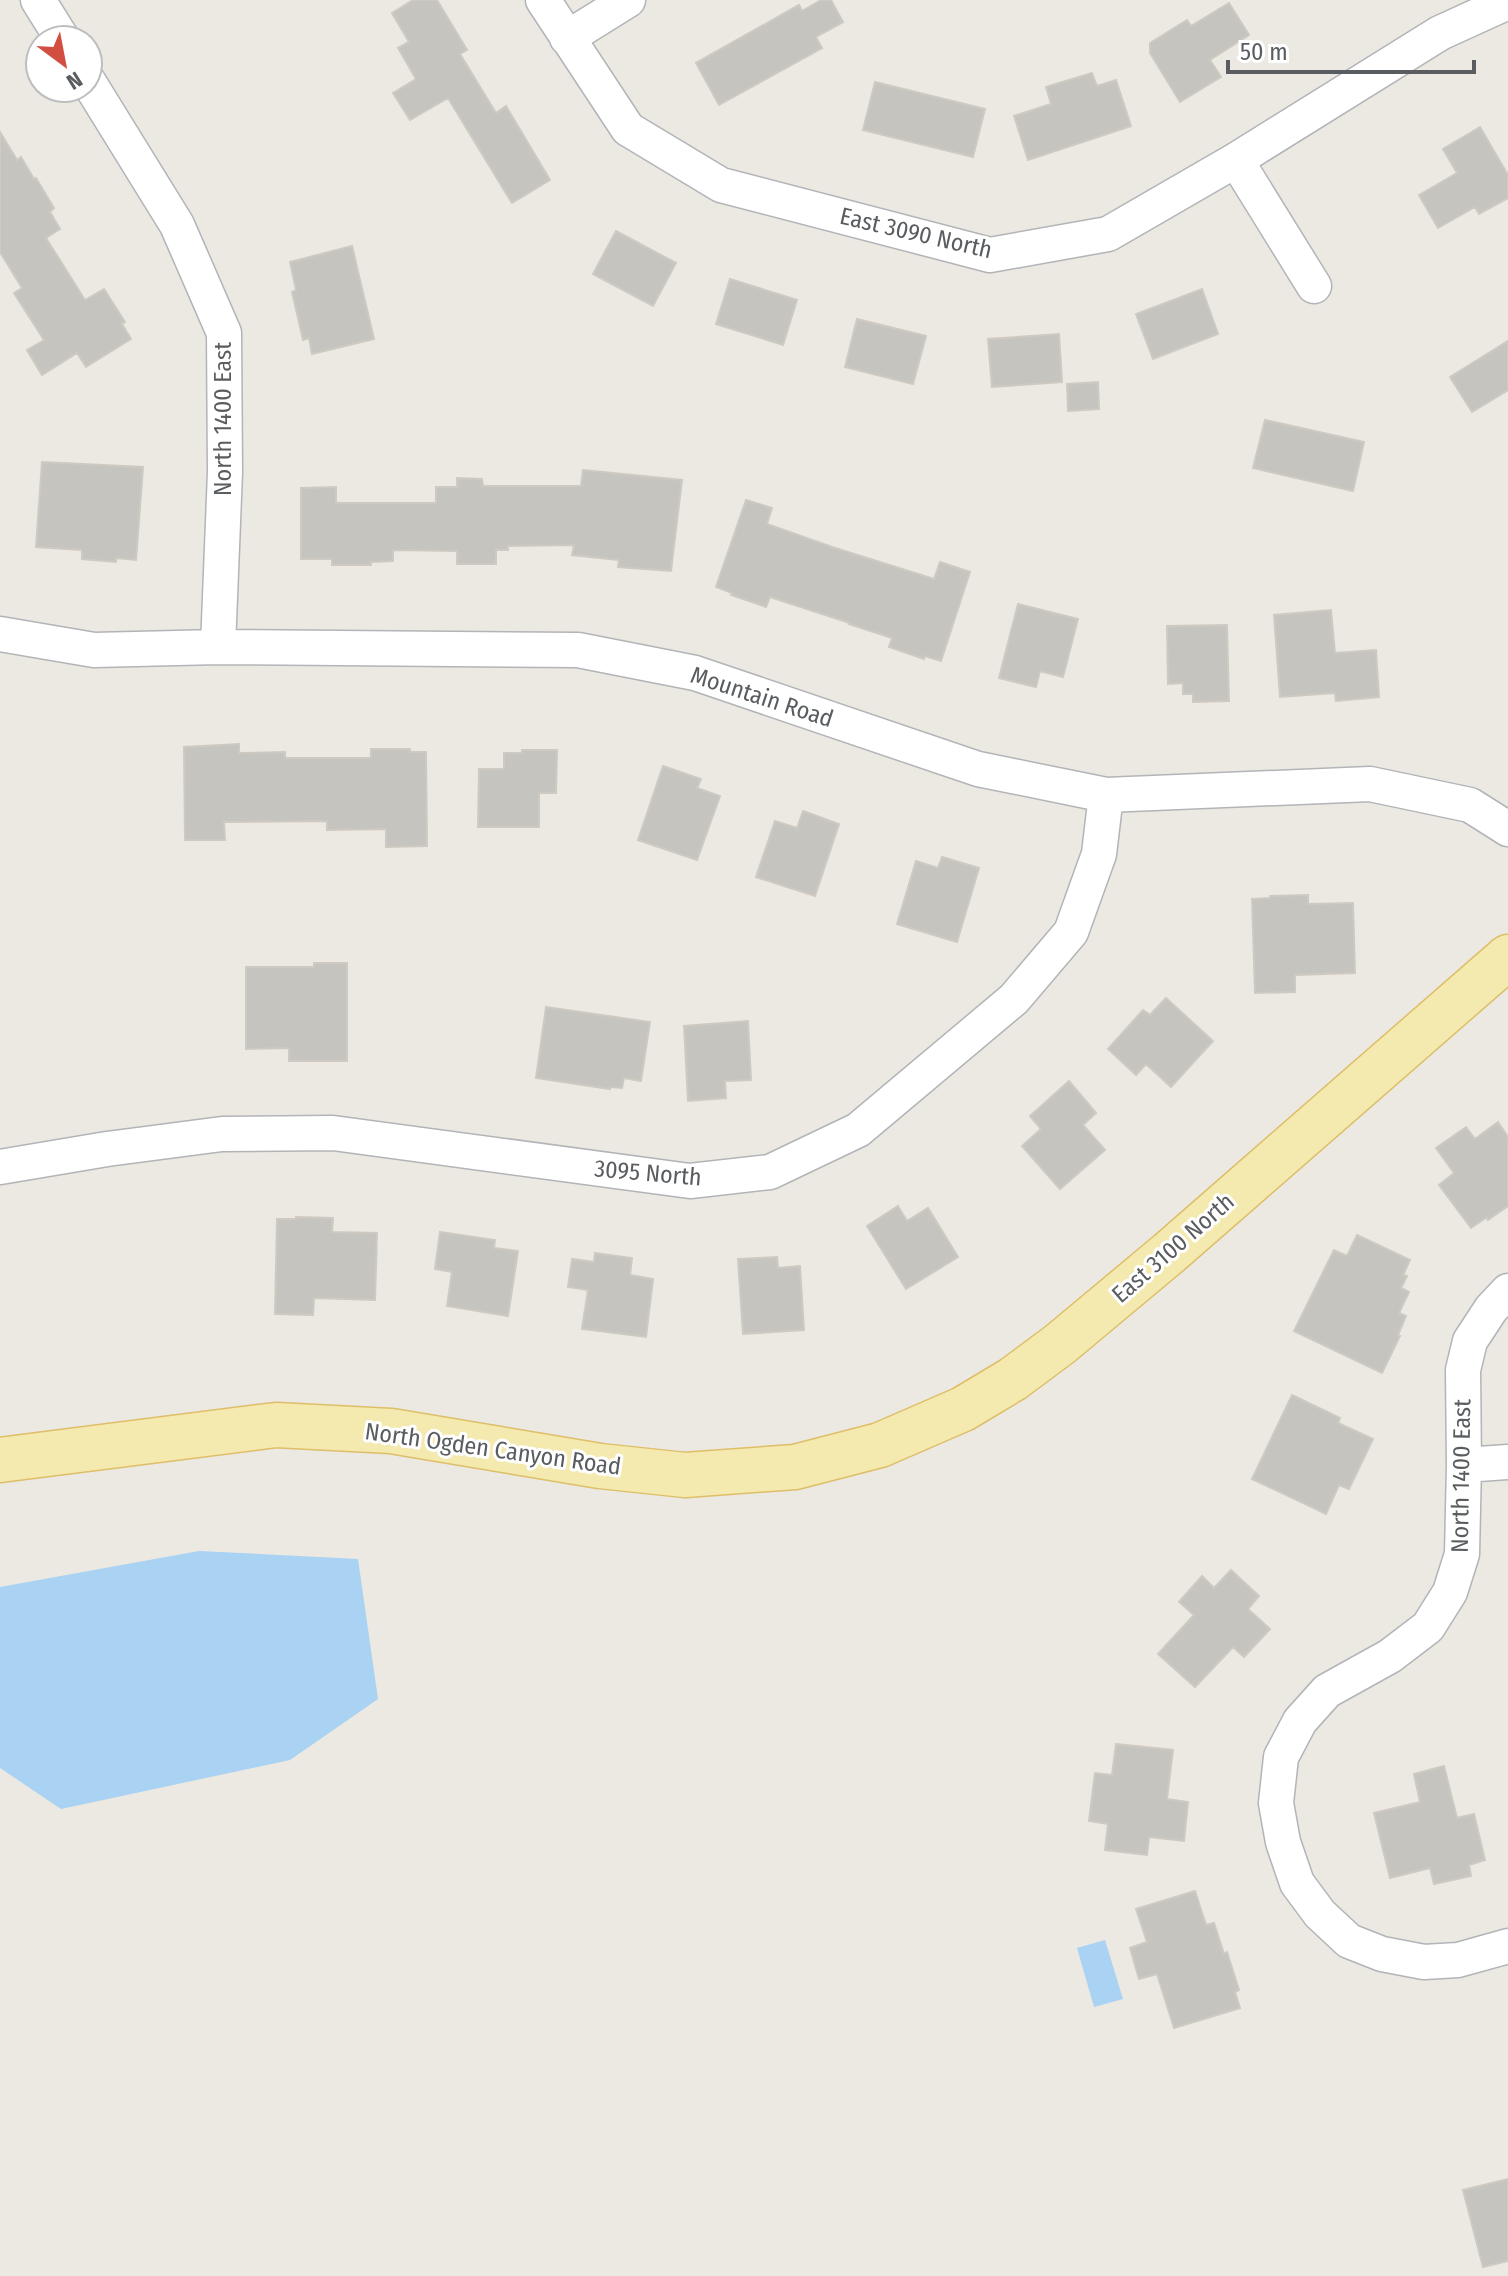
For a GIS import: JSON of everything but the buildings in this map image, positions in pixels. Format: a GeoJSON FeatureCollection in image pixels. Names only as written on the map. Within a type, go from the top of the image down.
{"type":"FeatureCollection","features":[{"type":"Feature","properties":{"kind":"main road","name":"East 3100 North"},"geometry":{"type":"LineString","coordinates":[[795,1467],[880,1445],[963,1409],[1013,1379],[1169,1253],[1508,957]]}},
{"type":"Feature","properties":{"kind":"main road","name":"North Ogden Canyon Road"},"geometry":{"type":"LineString","coordinates":[[0,1460],[276,1425],[391,1431],[600,1466],[685,1475],[795,1467]]}},
{"type":"Feature","properties":{"kind":"street"},"geometry":{"type":"LineString","coordinates":[[38,0],[53,24]]}},
{"type":"Feature","properties":{"kind":"street","name":"East 3090 North"},"geometry":{"type":"LineString","coordinates":[[543,0],[628,129],[721,185],[990,255],[1108,234],[1236,160],[1440,33],[1508,2]]}},
{"type":"Feature","properties":{"kind":"street"},"geometry":{"type":"LineString","coordinates":[[567,38],[628,0]]}},
{"type":"Feature","properties":{"kind":"street","name":"North 1400 East"},"geometry":{"type":"LineString","coordinates":[[102,104],[177,225],[224,333],[225,472],[218,647]]}},
{"type":"Feature","properties":{"kind":"street"},"geometry":{"type":"LineString","coordinates":[[1236,160],[1314,286]]}},
{"type":"Feature","properties":{"kind":"street","name":"Mountain Road"},"geometry":{"type":"LineString","coordinates":[[0,634],[94,650],[218,647],[578,650],[695,673],[978,769],[1106,795],[1370,784],[1470,805],[1508,829]]}},
{"type":"Feature","properties":{"kind":"street","name":"3095 North"},"geometry":{"type":"LineString","coordinates":[[0,1167],[222,1134],[333,1133],[690,1181],[770,1172],[858,1130],[1014,999],[1071,932],[1099,854],[1106,795]]}},
{"type":"Feature","properties":{"kind":"street","name":"North 1400 East"},"geometry":{"type":"LineString","coordinates":[[1508,1291],[1491,1309],[1470,1341],[1463,1370],[1462,1554],[1450,1592],[1428,1627],[1390,1656],[1327,1691],[1300,1721],[1281,1757],[1276,1803],[1283,1842],[1297,1883],[1320,1914],[1349,1941],[1382,1954],[1424,1962],[1458,1960],[1508,1946]]}},
{"type":"Feature","properties":{"kind":"street"},"geometry":{"type":"LineString","coordinates":[[1464,1465],[1508,1462]]}},
{"type":"Feature","properties":{"kind":"water"},"geometry":{"type":"Polygon","coordinates":[[[199,1551],[358,1559],[378,1699],[290,1760],[61,1809],[0,1768],[0,1587],[199,1551]]]}},
{"type":"Feature","properties":{"kind":"water"},"geometry":{"type":"Polygon","coordinates":[[[1105,1940],[1123,1999],[1094,2007],[1077,1948],[1105,1940]]]}}]}
